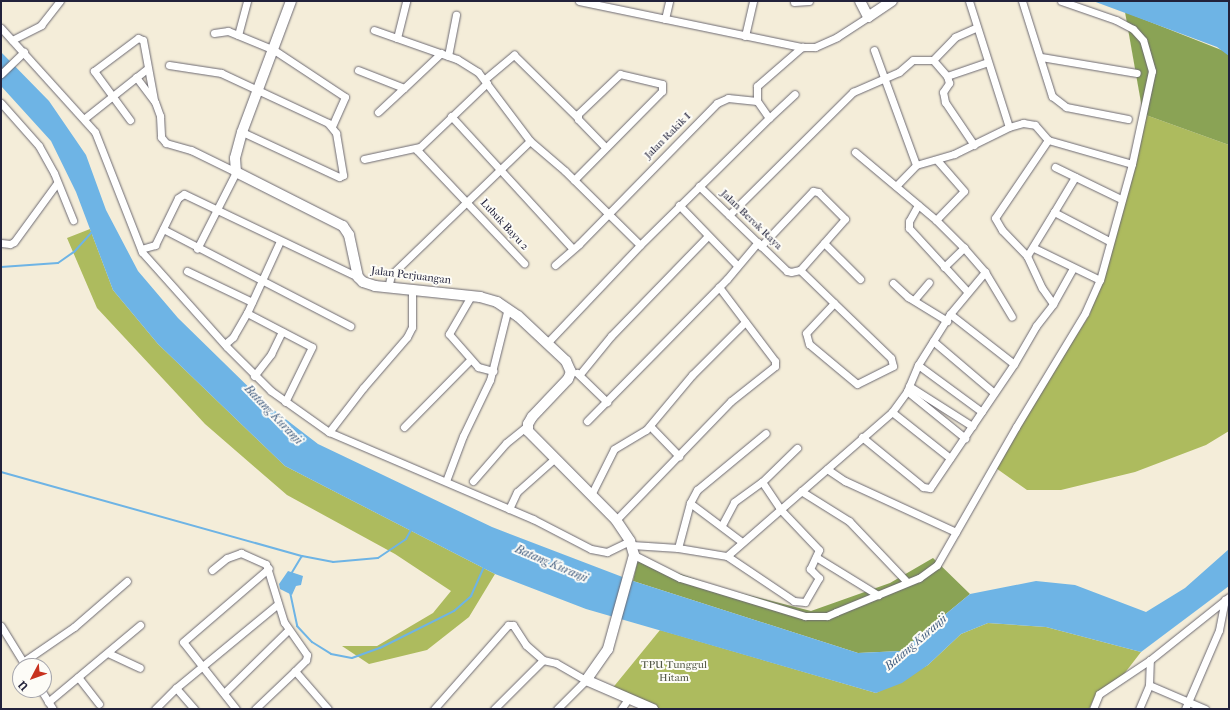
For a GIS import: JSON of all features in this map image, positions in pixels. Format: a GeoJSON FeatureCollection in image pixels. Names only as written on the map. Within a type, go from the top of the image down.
{"type":"FeatureCollection","features":[{"type":"Feature","properties":{"kind":"street"},"geometry":{"type":"LineString","coordinates":[[12,40],[41,25],[60,1]]}},
{"type":"Feature","properties":{"kind":"street"},"geometry":{"type":"LineString","coordinates":[[238,35],[247,1]]}},
{"type":"Feature","properties":{"kind":"street"},"geometry":{"type":"LineString","coordinates":[[197,249],[236,172],[235,158],[242,132],[274,50],[291,1]]}},
{"type":"Feature","properties":{"kind":"street"},"geometry":{"type":"LineString","coordinates":[[397,38],[406,1]]}},
{"type":"Feature","properties":{"kind":"street"},"geometry":{"type":"LineString","coordinates":[[579,1],[802,47],[815,47],[825,43],[892,1]]}},
{"type":"Feature","properties":{"kind":"street"},"geometry":{"type":"LineString","coordinates":[[665,19],[669,1]]}},
{"type":"Feature","properties":{"kind":"street"},"geometry":{"type":"LineString","coordinates":[[745,36],[752,1]]}},
{"type":"Feature","properties":{"kind":"street"},"geometry":{"type":"LineString","coordinates":[[793,1],[809,1]]}},
{"type":"Feature","properties":{"kind":"street"},"geometry":{"type":"LineString","coordinates":[[860,1],[868,17]]}},
{"type":"Feature","properties":{"kind":"street"},"geometry":{"type":"LineString","coordinates":[[969,1],[1009,127]]}},
{"type":"Feature","properties":{"kind":"street"},"geometry":{"type":"LineString","coordinates":[[1022,1],[1041,57],[1050,92],[1062,104],[1128,119]]}},
{"type":"Feature","properties":{"kind":"street"},"geometry":{"type":"LineString","coordinates":[[527,426],[530,434],[616,520],[632,547],[680,578],[805,616],[827,616],[919,578],[937,565],[1016,427],[1085,313],[1100,280],[1109,241],[1132,164],[1152,71],[1147,50],[1133,30],[1116,20],[1061,1]]}},
{"type":"Feature","properties":{"kind":"street"},"geometry":{"type":"LineString","coordinates":[[448,56],[456,15]]}},
{"type":"Feature","properties":{"kind":"street"},"geometry":{"type":"LineString","coordinates":[[1,28],[12,40],[21,54],[85,118],[100,143],[141,249],[254,376],[286,402],[329,432],[446,481],[552,528],[596,552],[607,552],[632,547],[678,548],[727,556],[794,601],[802,603],[808,600],[819,578],[810,569],[819,550],[781,510],[762,482]]}},
{"type":"Feature","properties":{"kind":"street"},"geometry":{"type":"LineString","coordinates":[[730,215],[849,96],[861,87],[899,72],[913,60],[932,60],[955,38],[977,28]]}},
{"type":"Feature","properties":{"kind":"street"},"geometry":{"type":"LineString","coordinates":[[214,33],[223,30],[274,50],[346,97],[332,126]]}},
{"type":"Feature","properties":{"kind":"street"},"geometry":{"type":"LineString","coordinates":[[374,30],[448,56],[478,72],[530,141],[574,180],[640,245]]}},
{"type":"Feature","properties":{"kind":"street"},"geometry":{"type":"LineString","coordinates":[[130,120],[94,71],[138,38],[143,40],[155,102],[160,116],[161,137],[166,143],[191,150],[236,172]]}},
{"type":"Feature","properties":{"kind":"street"},"geometry":{"type":"LineString","coordinates":[[768,118],[757,101],[759,83],[802,47]]}},
{"type":"Feature","properties":{"kind":"street"},"geometry":{"type":"LineString","coordinates":[[874,50],[886,78],[916,165]]}},
{"type":"Feature","properties":{"kind":"street"},"geometry":{"type":"LineString","coordinates":[[1,74],[21,54]]}},
{"type":"Feature","properties":{"kind":"street"},"geometry":{"type":"LineString","coordinates":[[378,112],[441,54]]}},
{"type":"Feature","properties":{"kind":"street"},"geometry":{"type":"LineString","coordinates":[[364,159],[419,147],[514,54],[577,116],[605,147]]}},
{"type":"Feature","properties":{"kind":"street"},"geometry":{"type":"LineString","coordinates":[[1041,57],[1137,73]]}},
{"type":"Feature","properties":{"kind":"street"},"geometry":{"type":"LineString","coordinates":[[932,60],[947,76],[949,83],[943,92],[945,102],[974,145]]}},
{"type":"Feature","properties":{"kind":"street"},"geometry":{"type":"LineString","coordinates":[[947,76],[988,62]]}},
{"type":"Feature","properties":{"kind":"street"},"geometry":{"type":"LineString","coordinates":[[170,64],[221,73],[332,126],[336,131],[343,161],[344,173],[340,177],[242,132]]}},
{"type":"Feature","properties":{"kind":"street"},"geometry":{"type":"LineString","coordinates":[[85,118],[148,68]]}},
{"type":"Feature","properties":{"kind":"street"},"geometry":{"type":"LineString","coordinates":[[358,70],[404,88]]}},
{"type":"Feature","properties":{"kind":"street"},"geometry":{"type":"LineString","coordinates":[[574,180],[662,91],[662,84],[620,74],[612,79],[577,116]]}},
{"type":"Feature","properties":{"kind":"street"},"geometry":{"type":"LineString","coordinates":[[136,77],[155,102]]}},
{"type":"Feature","properties":{"kind":"street"},"geometry":{"type":"LineString","coordinates":[[548,342],[679,205],[768,118],[796,94]]}},
{"type":"Feature","properties":{"kind":"street","name":"Jalan Rakik I"},"geometry":{"type":"LineString","coordinates":[[573,249],[717,103],[728,98],[757,101]]}},
{"type":"Feature","properties":{"kind":"street"},"geometry":{"type":"LineString","coordinates":[[1,103],[35,140],[57,183],[73,220]]}},
{"type":"Feature","properties":{"kind":"street"},"geometry":{"type":"LineString","coordinates":[[451,116],[499,171],[573,249],[555,265]]}},
{"type":"Feature","properties":{"kind":"street"},"geometry":{"type":"LineString","coordinates":[[896,186],[916,165],[937,160],[974,145],[1009,127],[1031,123],[1040,129],[1048,140],[1132,164]]}},
{"type":"Feature","properties":{"kind":"street"},"geometry":{"type":"LineString","coordinates":[[1048,140],[995,218],[1002,230],[1027,256],[1042,288],[1054,304]]}},
{"type":"Feature","properties":{"kind":"street"},"geometry":{"type":"LineString","coordinates":[[388,288],[389,277],[468,203],[530,141]]}},
{"type":"Feature","properties":{"kind":"street","name":"Lubuk Bayu 2"},"geometry":{"type":"LineString","coordinates":[[419,147],[419,153],[524,263]]}},
{"type":"Feature","properties":{"kind":"street"},"geometry":{"type":"LineString","coordinates":[[855,152],[936,220],[964,248],[985,272],[1012,317]]}},
{"type":"Feature","properties":{"kind":"street"},"geometry":{"type":"LineString","coordinates":[[936,220],[964,192],[937,160]]}},
{"type":"Feature","properties":{"kind":"street"},"geometry":{"type":"LineString","coordinates":[[1055,167],[1121,199]]}},
{"type":"Feature","properties":{"kind":"street","name":"Jalan Perjuangan"},"geometry":{"type":"LineString","coordinates":[[236,172],[342,226],[349,235],[358,277],[368,284],[388,288],[471,296],[492,300],[508,308],[548,342],[576,373]]}},
{"type":"Feature","properties":{"kind":"street"},"geometry":{"type":"LineString","coordinates":[[1027,256],[1034,248],[1075,177]]}},
{"type":"Feature","properties":{"kind":"street"},"geometry":{"type":"LineString","coordinates":[[1,243],[14,242],[57,183]]}},
{"type":"Feature","properties":{"kind":"street","name":"Jalan Berok Raya"},"geometry":{"type":"LineString","coordinates":[[699,186],[787,271],[800,270]]}},
{"type":"Feature","properties":{"kind":"street"},"geometry":{"type":"LineString","coordinates":[[587,421],[720,287],[738,265],[815,190],[845,219],[800,270],[834,302],[890,358],[893,366],[857,384],[809,344],[806,333],[834,302]]}},
{"type":"Feature","properties":{"kind":"street"},"geometry":{"type":"LineString","coordinates":[[141,249],[153,247],[182,194],[358,277]]}},
{"type":"Feature","properties":{"kind":"street"},"geometry":{"type":"LineString","coordinates":[[679,205],[738,265]]}},
{"type":"Feature","properties":{"kind":"street"},"geometry":{"type":"LineString","coordinates":[[918,205],[909,221],[909,228],[967,291]]}},
{"type":"Feature","properties":{"kind":"street"},"geometry":{"type":"LineString","coordinates":[[1054,212],[1109,241]]}},
{"type":"Feature","properties":{"kind":"street"},"geometry":{"type":"LineString","coordinates":[[162,229],[197,249],[263,280],[350,326]]}},
{"type":"Feature","properties":{"kind":"street"},"geometry":{"type":"LineString","coordinates":[[473,481],[506,443],[527,426],[532,417],[568,379],[576,373],[708,236]]}},
{"type":"Feature","properties":{"kind":"street"},"geometry":{"type":"LineString","coordinates":[[225,344],[233,337],[247,313],[280,241]]}},
{"type":"Feature","properties":{"kind":"street"},"geometry":{"type":"LineString","coordinates":[[824,243],[860,279]]}},
{"type":"Feature","properties":{"kind":"street"},"geometry":{"type":"LineString","coordinates":[[944,267],[964,248]]}},
{"type":"Feature","properties":{"kind":"street"},"geometry":{"type":"LineString","coordinates":[[1034,248],[1100,280]]}},
{"type":"Feature","properties":{"kind":"street"},"geometry":{"type":"LineString","coordinates":[[862,437],[926,489],[932,485],[965,438],[993,392],[1014,364],[1036,326],[1054,304],[1073,268]]}},
{"type":"Feature","properties":{"kind":"street"},"geometry":{"type":"LineString","coordinates":[[187,271],[252,302]]}},
{"type":"Feature","properties":{"kind":"street"},"geometry":{"type":"LineString","coordinates":[[727,556],[892,412],[908,389],[918,365],[948,317],[967,291],[985,272]]}},
{"type":"Feature","properties":{"kind":"street"},"geometry":{"type":"LineString","coordinates":[[914,300],[929,282]]}},
{"type":"Feature","properties":{"kind":"street"},"geometry":{"type":"LineString","coordinates":[[893,283],[914,300],[948,317],[1014,364]]}},
{"type":"Feature","properties":{"kind":"street"},"geometry":{"type":"LineString","coordinates":[[616,520],[731,401],[775,366],[775,361],[720,287]]}},
{"type":"Feature","properties":{"kind":"street"},"geometry":{"type":"LineString","coordinates":[[329,432],[363,388],[407,337],[412,327],[412,291]]}},
{"type":"Feature","properties":{"kind":"street"},"geometry":{"type":"LineString","coordinates":[[471,296],[449,334],[470,360],[482,369],[493,371]]}},
{"type":"Feature","properties":{"kind":"street"},"geometry":{"type":"LineString","coordinates":[[446,481],[493,371],[508,308]]}},
{"type":"Feature","properties":{"kind":"street"},"geometry":{"type":"LineString","coordinates":[[247,313],[312,348],[286,402]]}},
{"type":"Feature","properties":{"kind":"street"},"geometry":{"type":"LineString","coordinates":[[591,494],[612,451],[650,426],[692,376],[745,322]]}},
{"type":"Feature","properties":{"kind":"street"},"geometry":{"type":"LineString","coordinates":[[254,376],[268,359],[282,331]]}},
{"type":"Feature","properties":{"kind":"street"},"geometry":{"type":"LineString","coordinates":[[933,341],[993,392]]}},
{"type":"Feature","properties":{"kind":"street"},"geometry":{"type":"LineString","coordinates":[[404,427],[470,360]]}},
{"type":"Feature","properties":{"kind":"street"},"geometry":{"type":"LineString","coordinates":[[918,365],[982,412]]}},
{"type":"Feature","properties":{"kind":"street"},"geometry":{"type":"LineString","coordinates":[[576,373],[606,402]]}},
{"type":"Feature","properties":{"kind":"street"},"geometry":{"type":"LineString","coordinates":[[908,389],[972,426]]}},
{"type":"Feature","properties":{"kind":"street"},"geometry":{"type":"LineString","coordinates":[[908,389],[965,438]]}},
{"type":"Feature","properties":{"kind":"street"},"geometry":{"type":"LineString","coordinates":[[892,412],[950,458]]}},
{"type":"Feature","properties":{"kind":"street"},"geometry":{"type":"LineString","coordinates":[[650,426],[679,456]]}},
{"type":"Feature","properties":{"kind":"street"},"geometry":{"type":"LineString","coordinates":[[678,548],[690,504],[697,490],[708,479],[766,433]]}},
{"type":"Feature","properties":{"kind":"street"},"geometry":{"type":"LineString","coordinates":[[722,525],[734,502],[762,482],[797,448]]}},
{"type":"Feature","properties":{"kind":"street"},"geometry":{"type":"LineString","coordinates":[[509,509],[517,492],[554,459]]}},
{"type":"Feature","properties":{"kind":"street"},"geometry":{"type":"LineString","coordinates":[[827,469],[850,483],[956,532]]}},
{"type":"Feature","properties":{"kind":"street"},"geometry":{"type":"LineString","coordinates":[[801,491],[849,521],[907,582]]}},
{"type":"Feature","properties":{"kind":"street"},"geometry":{"type":"LineString","coordinates":[[690,504],[722,525],[742,542]]}},
{"type":"Feature","properties":{"kind":"street"},"geometry":{"type":"LineString","coordinates":[[557,709],[599,665],[615,630],[631,572],[632,547]]}},
{"type":"Feature","properties":{"kind":"street"},"geometry":{"type":"LineString","coordinates":[[212,570],[227,558],[241,553],[262,560],[268,568],[278,604],[288,630],[307,655],[306,660],[255,709]]}},
{"type":"Feature","properties":{"kind":"street"},"geometry":{"type":"LineString","coordinates":[[816,557],[878,595]]}},
{"type":"Feature","properties":{"kind":"street"},"geometry":{"type":"LineString","coordinates":[[236,709],[183,644],[183,640],[268,568]]}},
{"type":"Feature","properties":{"kind":"street"},"geometry":{"type":"LineString","coordinates":[[32,658],[74,627],[127,581]]}},
{"type":"Feature","properties":{"kind":"street"},"geometry":{"type":"LineString","coordinates":[[1093,709],[1099,694],[1150,660],[1227,598]]}},
{"type":"Feature","properties":{"kind":"street"},"geometry":{"type":"LineString","coordinates":[[1186,706],[1219,630],[1227,598]]}},
{"type":"Feature","properties":{"kind":"street"},"geometry":{"type":"LineString","coordinates":[[155,709],[176,688],[278,604]]}},
{"type":"Feature","properties":{"kind":"street"},"geometry":{"type":"LineString","coordinates":[[48,702],[140,625]]}},
{"type":"Feature","properties":{"kind":"street"},"geometry":{"type":"LineString","coordinates":[[434,709],[508,625],[513,625],[526,644],[543,660],[556,663],[586,680],[653,709]]}},
{"type":"Feature","properties":{"kind":"street"},"geometry":{"type":"LineString","coordinates":[[1,626],[20,658]]}},
{"type":"Feature","properties":{"kind":"street"},"geometry":{"type":"LineString","coordinates":[[224,693],[288,630]]}},
{"type":"Feature","properties":{"kind":"street"},"geometry":{"type":"LineString","coordinates":[[108,653],[140,668]]}},
{"type":"Feature","properties":{"kind":"street"},"geometry":{"type":"LineString","coordinates":[[494,709],[543,660]]}},
{"type":"Feature","properties":{"kind":"street"},"geometry":{"type":"LineString","coordinates":[[1139,709],[1149,685],[1150,660]]}},
{"type":"Feature","properties":{"kind":"street"},"geometry":{"type":"LineString","coordinates":[[295,671],[328,709]]}},
{"type":"Feature","properties":{"kind":"street"},"geometry":{"type":"LineString","coordinates":[[78,677],[99,704]]}},
{"type":"Feature","properties":{"kind":"street"},"geometry":{"type":"LineString","coordinates":[[1149,685],[1171,693],[1186,706],[1205,709]]}},
{"type":"Feature","properties":{"kind":"street"},"geometry":{"type":"LineString","coordinates":[[176,688],[194,709]]}},
{"type":"Feature","properties":{"kind":"street"},"geometry":{"type":"LineString","coordinates":[[46,698],[53,709]]}},
{"type":"Feature","properties":{"kind":"street"},"geometry":{"type":"LineString","coordinates":[[621,709],[628,699]]}},
{"type":"Feature","properties":{"kind":"green space"},"geometry":{"type":"Polygon","coordinates":[[[1125,12],[1229,53],[1229,145],[1143,114],[1125,12]]]}},
{"type":"Feature","properties":{"kind":"green space"},"geometry":{"type":"Polygon","coordinates":[[[1143,114],[1229,145],[1229,431],[1206,445],[1135,472],[1061,490],[1027,490],[993,466],[1090,314],[1143,114]]]}},
{"type":"Feature","properties":{"kind":"green space"},"geometry":{"type":"Polygon","coordinates":[[[90,229],[113,290],[158,344],[285,466],[495,574],[469,617],[427,650],[369,664],[342,646],[377,646],[433,613],[451,591],[395,554],[287,495],[205,424],[97,308],[67,238],[90,229]]]}},
{"type":"Feature","properties":{"kind":"green space"},"geometry":{"type":"Polygon","coordinates":[[[933,558],[970,594],[901,651],[858,653],[633,581],[638,559],[720,588],[811,611],[890,583],[933,558]]]}},
{"type":"Feature","properties":{"kind":"green space","name":"TPU Tunggul Hitam"},"geometry":{"type":"Polygon","coordinates":[[[988,623],[1046,627],[1141,652],[1124,674],[1095,696],[1089,709],[649,709],[611,690],[660,630],[876,693],[928,665],[961,634],[988,623]]]}},
{"type":"Feature","properties":{"kind":"water"},"geometry":{"type":"Polygon","coordinates":[[[1093,1],[1229,1],[1229,56],[1217,47],[1093,1]]]}},
{"type":"Feature","properties":{"kind":"water","name":"Batang Kuranji"},"geometry":{"type":"Polygon","coordinates":[[[1,52],[49,101],[86,155],[106,210],[138,271],[178,318],[266,404],[318,444],[492,527],[633,581],[858,653],[901,651],[970,594],[1036,581],[1075,585],[1146,612],[1185,588],[1229,549],[1229,586],[1141,652],[1046,627],[988,623],[961,634],[928,665],[902,683],[876,693],[586,609],[495,574],[285,466],[158,344],[113,290],[76,192],[51,141],[1,86],[1,52]]]}},
{"type":"Feature","properties":{"kind":"water"},"geometry":{"type":"Polygon","coordinates":[[[288,571],[303,576],[301,585],[296,586],[292,595],[280,589],[279,584],[288,571]]]}},
{"type":"Feature","properties":{"kind":"waterway"},"geometry":{"type":"LineString","coordinates":[[1,267],[58,263],[74,252],[93,231]]}},
{"type":"Feature","properties":{"kind":"waterway"},"geometry":{"type":"LineString","coordinates":[[1,472],[302,556],[333,562],[378,558],[406,539],[411,530]]}},
{"type":"Feature","properties":{"kind":"waterway"},"geometry":{"type":"LineString","coordinates":[[291,574],[302,556]]}},
{"type":"Feature","properties":{"kind":"waterway"},"geometry":{"type":"LineString","coordinates":[[290,592],[297,626],[312,642],[331,654],[352,658],[380,648],[454,611],[471,596],[484,567]]}}]}
